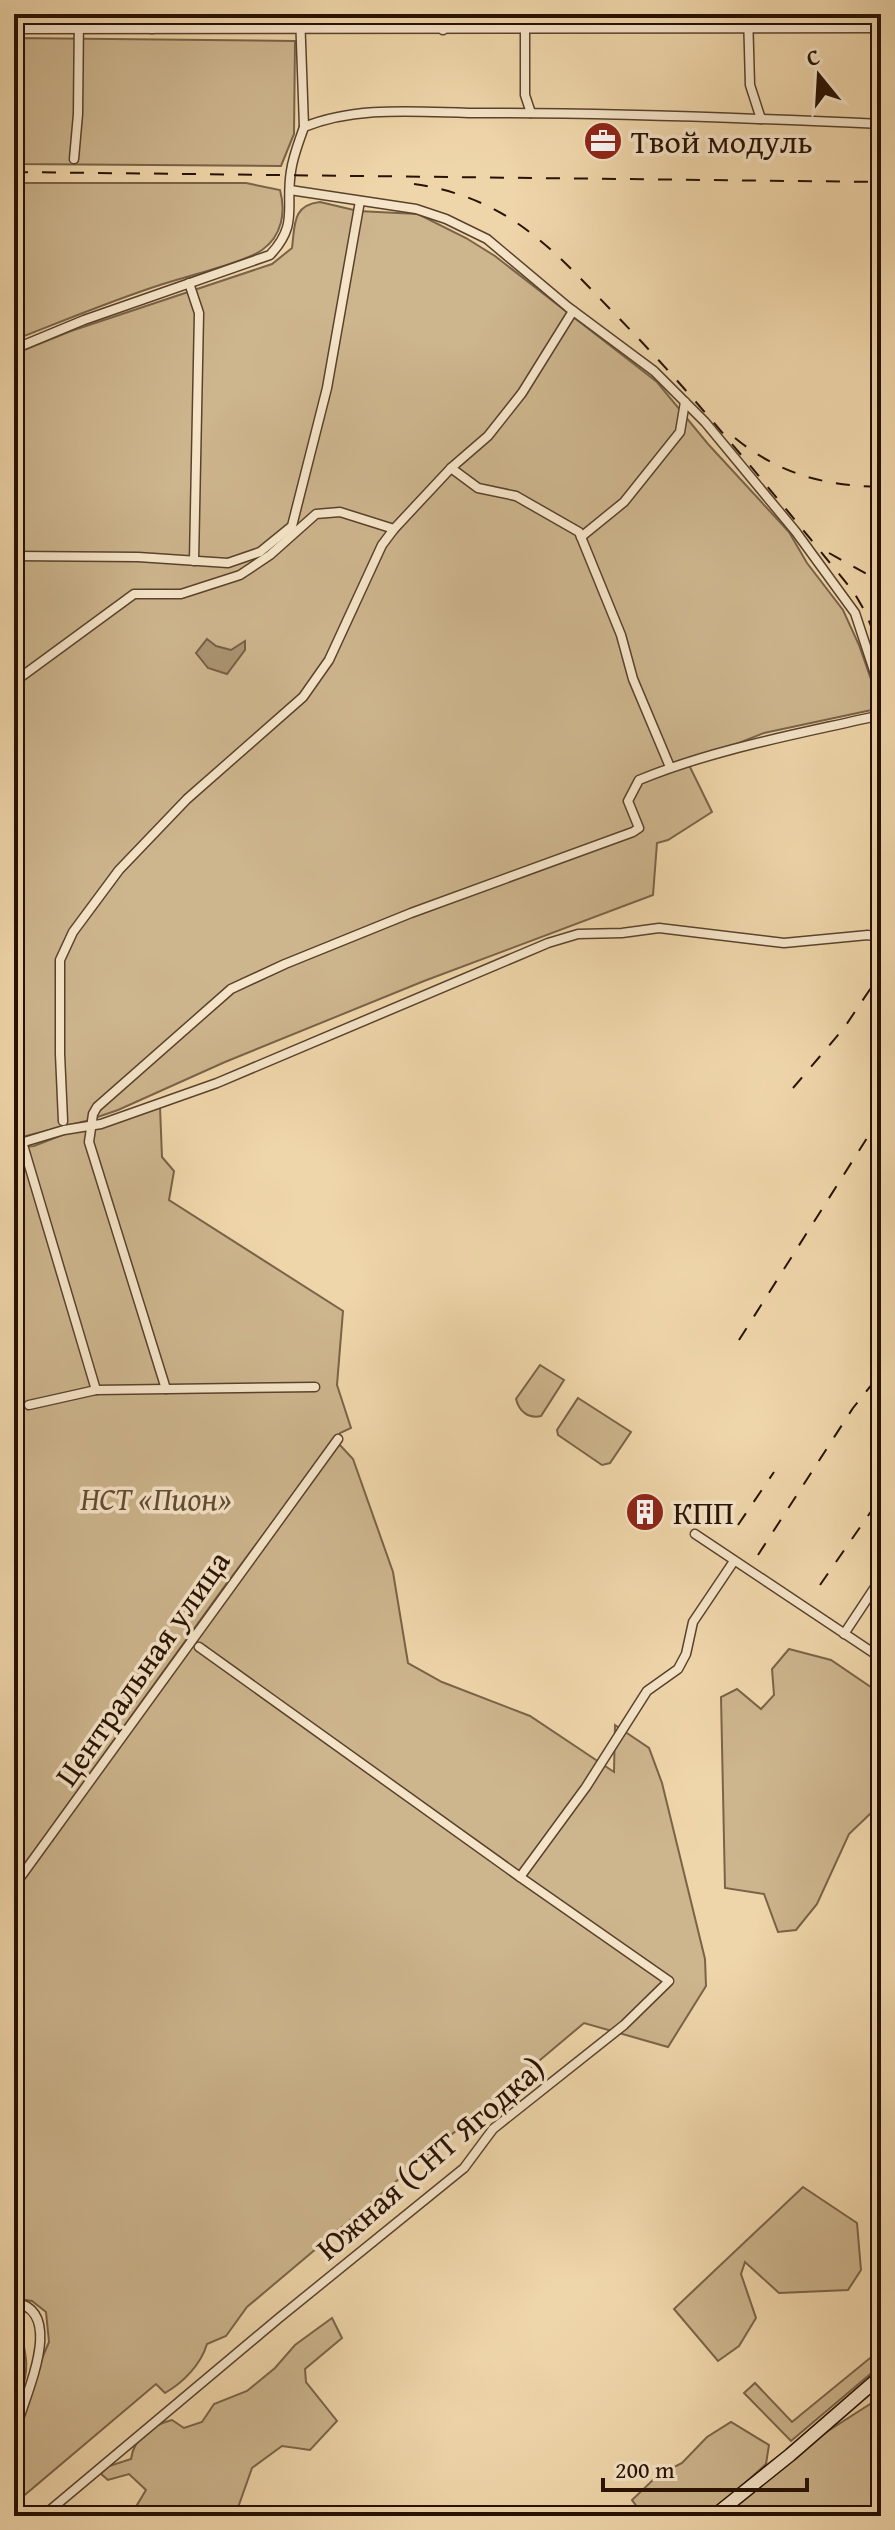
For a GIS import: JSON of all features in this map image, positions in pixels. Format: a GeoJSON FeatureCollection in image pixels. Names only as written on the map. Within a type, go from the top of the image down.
{"type":"FeatureCollection","features":[{"type":"Feature","properties":{"kind":"main road"},"geometry":{"type":"LineString","coordinates":[[714,2516],[881,2376]]}},
{"type":"Feature","properties":{"kind":"street"},"geometry":{"type":"LineString","coordinates":[[74,159],[78,114],[79,14]]}},
{"type":"Feature","properties":{"kind":"street"},"geometry":{"type":"LineString","coordinates":[[152,14],[152,29]]}},
{"type":"Feature","properties":{"kind":"street"},"geometry":{"type":"LineString","coordinates":[[14,349],[84,320],[270,255],[285,239],[290,219],[294,155],[304,127],[300,14]]}},
{"type":"Feature","properties":{"kind":"street"},"geometry":{"type":"LineString","coordinates":[[443,14],[443,30]]}},
{"type":"Feature","properties":{"kind":"street"},"geometry":{"type":"LineString","coordinates":[[525,14],[525,95],[531,113]]}},
{"type":"Feature","properties":{"kind":"street"},"geometry":{"type":"LineString","coordinates":[[748,14],[750,85],[761,119]]}},
{"type":"Feature","properties":{"kind":"street"},"geometry":{"type":"LineString","coordinates":[[14,29],[881,28]]}},
{"type":"Feature","properties":{"kind":"street"},"geometry":{"type":"LineString","coordinates":[[304,127],[323,120],[378,113],[531,113],[881,124]]}},
{"type":"Feature","properties":{"kind":"street"},"geometry":{"type":"LineString","coordinates":[[290,190],[416,209],[475,233],[487,239],[573,311],[654,371],[685,402],[796,532],[855,613],[881,692]]}},
{"type":"Feature","properties":{"kind":"street"},"geometry":{"type":"LineString","coordinates":[[14,556],[138,557],[228,563],[260,552],[292,526],[327,388],[360,201]]}},
{"type":"Feature","properties":{"kind":"street"},"geometry":{"type":"LineString","coordinates":[[189,283],[199,313],[194,561]]}},
{"type":"Feature","properties":{"kind":"street"},"geometry":{"type":"LineString","coordinates":[[63,1121],[60,960],[73,932],[119,870],[187,799],[303,697],[317,680],[382,545],[451,468],[488,436],[522,393],[573,311]]}},
{"type":"Feature","properties":{"kind":"street"},"geometry":{"type":"LineString","coordinates":[[581,537],[624,502],[680,432],[685,402]]}},
{"type":"Feature","properties":{"kind":"street"},"geometry":{"type":"LineString","coordinates":[[451,468],[478,488],[516,496],[579,532],[621,635],[633,679],[670,767]]}},
{"type":"Feature","properties":{"kind":"street"},"geometry":{"type":"LineString","coordinates":[[14,682],[134,594],[181,594],[240,575],[270,555],[316,514],[340,512],[394,529]]}},
{"type":"Feature","properties":{"kind":"street"},"geometry":{"type":"LineString","coordinates":[[166,1389],[89,1142],[97,1107],[113,1091],[231,989],[411,913],[633,832],[639,828],[628,801],[639,780],[670,767],[748,744],[881,715]]}},
{"type":"Feature","properties":{"kind":"street"},"geometry":{"type":"LineString","coordinates":[[96,1390],[18,1145],[101,1124],[217,1083],[548,943],[578,934],[659,928],[784,943],[868,935],[881,938]]}},
{"type":"Feature","properties":{"kind":"street"},"geometry":{"type":"LineString","coordinates":[[29,1405],[96,1390],[315,1387]]}},
{"type":"Feature","properties":{"kind":"street","name":"Центральная улица"},"geometry":{"type":"LineString","coordinates":[[14,1886],[338,1439]]}},
{"type":"Feature","properties":{"kind":"street"},"geometry":{"type":"LineString","coordinates":[[695,1534],[881,1658]]}},
{"type":"Feature","properties":{"kind":"street"},"geometry":{"type":"LineString","coordinates":[[199,1647],[520,1877],[586,1787],[647,1691],[678,1669],[686,1654],[693,1622],[734,1561]]}},
{"type":"Feature","properties":{"kind":"street"},"geometry":{"type":"LineString","coordinates":[[844,1634],[881,1578]]}},
{"type":"Feature","properties":{"kind":"street","name":"Южная (СНТ Ягодка)"},"geometry":{"type":"LineString","coordinates":[[43,2516],[464,2168],[493,2129],[624,2025],[669,1981],[520,1877]]}},
{"type":"Feature","properties":{"kind":"street"},"geometry":{"type":"LineString","coordinates":[[14,2302],[28,2304],[34,2310],[42,2330],[34,2375],[14,2437]]}},
{"type":"Feature","properties":{"kind":"green space"},"geometry":{"type":"Polygon","coordinates":[[[14,38],[295,41],[294,134],[281,166],[14,164],[14,38]]]}},
{"type":"Feature","properties":{"kind":"green space"},"geometry":{"type":"Polygon","coordinates":[[[14,183],[246,183],[280,190],[283,207],[281,223],[274,238],[253,255],[126,297],[14,340],[14,183]]]}},
{"type":"Feature","properties":{"kind":"green space"},"geometry":{"type":"Polygon","coordinates":[[[320,202],[358,211],[418,214],[466,238],[495,256],[657,382],[708,444],[789,532],[807,563],[843,610],[881,708],[764,733],[688,763],[712,812],[668,840],[657,843],[653,895],[424,981],[225,1062],[118,1110],[14,1139],[14,354],[71,331],[272,264],[292,248],[300,212],[304,207],[320,202]]]}},
{"type":"Feature","properties":{"kind":"green space","name":"НСТ «Пион»"},"geometry":{"type":"Polygon","coordinates":[[[160,1107],[162,1157],[174,1171],[169,1200],[343,1311],[337,1385],[351,1428],[340,1433],[224,1587],[14,1879],[14,1148],[34,1146],[80,1128],[160,1107]]]}},
{"type":"Feature","properties":{"kind":"green space"},"geometry":{"type":"Polygon","coordinates":[[[540,1365],[564,1380],[541,1416],[532,1416],[519,1407],[516,1399],[540,1365]]]}},
{"type":"Feature","properties":{"kind":"green space"},"geometry":{"type":"Polygon","coordinates":[[[578,1398],[631,1432],[610,1463],[602,1465],[558,1435],[557,1430],[578,1398]]]}},
{"type":"Feature","properties":{"kind":"green space"},"geometry":{"type":"Polygon","coordinates":[[[338,1443],[353,1459],[393,1572],[408,1663],[442,1682],[530,1716],[614,1772],[615,1725],[649,1748],[662,1783],[705,1959],[706,1986],[668,2047],[584,2023],[247,2307],[226,2336],[207,2344],[196,2365],[179,2384],[165,2393],[156,2384],[14,2504],[14,2424],[49,2342],[46,2312],[32,2301],[14,2298],[14,1893],[338,1443]]]}},
{"type":"Feature","properties":{"kind":"green space"},"geometry":{"type":"Polygon","coordinates":[[[789,1649],[831,1660],[881,1694],[881,1817],[872,1812],[849,1834],[817,1904],[796,1930],[778,1932],[764,1894],[725,1888],[721,1697],[737,1689],[761,1709],[774,1695],[772,1669],[789,1649]]]}},
{"type":"Feature","properties":{"kind":"green space"},"geometry":{"type":"Polygon","coordinates":[[[803,2187],[857,2223],[861,2270],[848,2290],[779,2293],[745,2262],[741,2274],[756,2318],[739,2346],[718,2361],[674,2309],[803,2187]]]}},
{"type":"Feature","properties":{"kind":"green space"},"geometry":{"type":"Polygon","coordinates":[[[14,2307],[22,2308],[19,2330],[25,2351],[26,2374],[14,2417],[14,2307]]]}},
{"type":"Feature","properties":{"kind":"green space"},"geometry":{"type":"Polygon","coordinates":[[[332,2318],[342,2338],[305,2369],[306,2382],[337,2421],[310,2450],[282,2446],[252,2468],[235,2516],[140,2516],[137,2505],[146,2490],[129,2474],[108,2480],[101,2474],[106,2467],[131,2459],[140,2438],[158,2425],[172,2420],[184,2428],[202,2422],[214,2404],[247,2391],[275,2368],[295,2345],[332,2318]]]}},
{"type":"Feature","properties":{"kind":"green space"},"geometry":{"type":"Polygon","coordinates":[[[881,2349],[881,2365],[791,2441],[744,2393],[755,2383],[792,2422],[881,2349]]]}},
{"type":"Feature","properties":{"kind":"green space"},"geometry":{"type":"Polygon","coordinates":[[[881,2397],[881,2516],[715,2516],[708,2512],[703,2516],[644,2516],[632,2500],[657,2476],[682,2463],[707,2437],[731,2422],[769,2445],[766,2464],[742,2486],[881,2397]]]}},
{"type":"Feature","properties":{"kind":"shaded area"},"geometry":{"type":"Polygon","coordinates":[[[207,639],[216,646],[231,650],[245,641],[245,650],[227,674],[208,668],[196,653],[207,639]]]}},
{"type":"Feature","properties":{"kind":"railway"},"geometry":{"type":"LineString","coordinates":[[14,172],[881,182]]}},
{"type":"Feature","properties":{"kind":"railway"},"geometry":{"type":"LineString","coordinates":[[414,184],[461,195],[495,210],[521,225],[573,271],[704,412],[853,591],[866,613],[881,652]]}},
{"type":"Feature","properties":{"kind":"railway"},"geometry":{"type":"LineString","coordinates":[[735,438],[768,461],[804,476],[841,484],[881,487]]}},
{"type":"Feature","properties":{"kind":"railway"},"geometry":{"type":"LineString","coordinates":[[829,553],[881,582]]}},
{"type":"Feature","properties":{"kind":"railway"},"geometry":{"type":"LineString","coordinates":[[793,1088],[844,1028],[881,973]]}},
{"type":"Feature","properties":{"kind":"railway"},"geometry":{"type":"LineString","coordinates":[[739,1340],[881,1116]]}},
{"type":"Feature","properties":{"kind":"railway"},"geometry":{"type":"LineString","coordinates":[[758,1555],[853,1408],[881,1373]]}},
{"type":"Feature","properties":{"kind":"railway"},"geometry":{"type":"LineString","coordinates":[[738,1525],[774,1472]]}},
{"type":"Feature","properties":{"kind":"railway"},"geometry":{"type":"LineString","coordinates":[[820,1585],[881,1497]]}},
{"type":"Feature","properties":{"kind":"place","name":"Твой модуль"},"geometry":{"type":"Point","coordinates":[603,141]}},
{"type":"Feature","properties":{"kind":"place","name":"КПП"},"geometry":{"type":"Point","coordinates":[645,1512]}}]}
